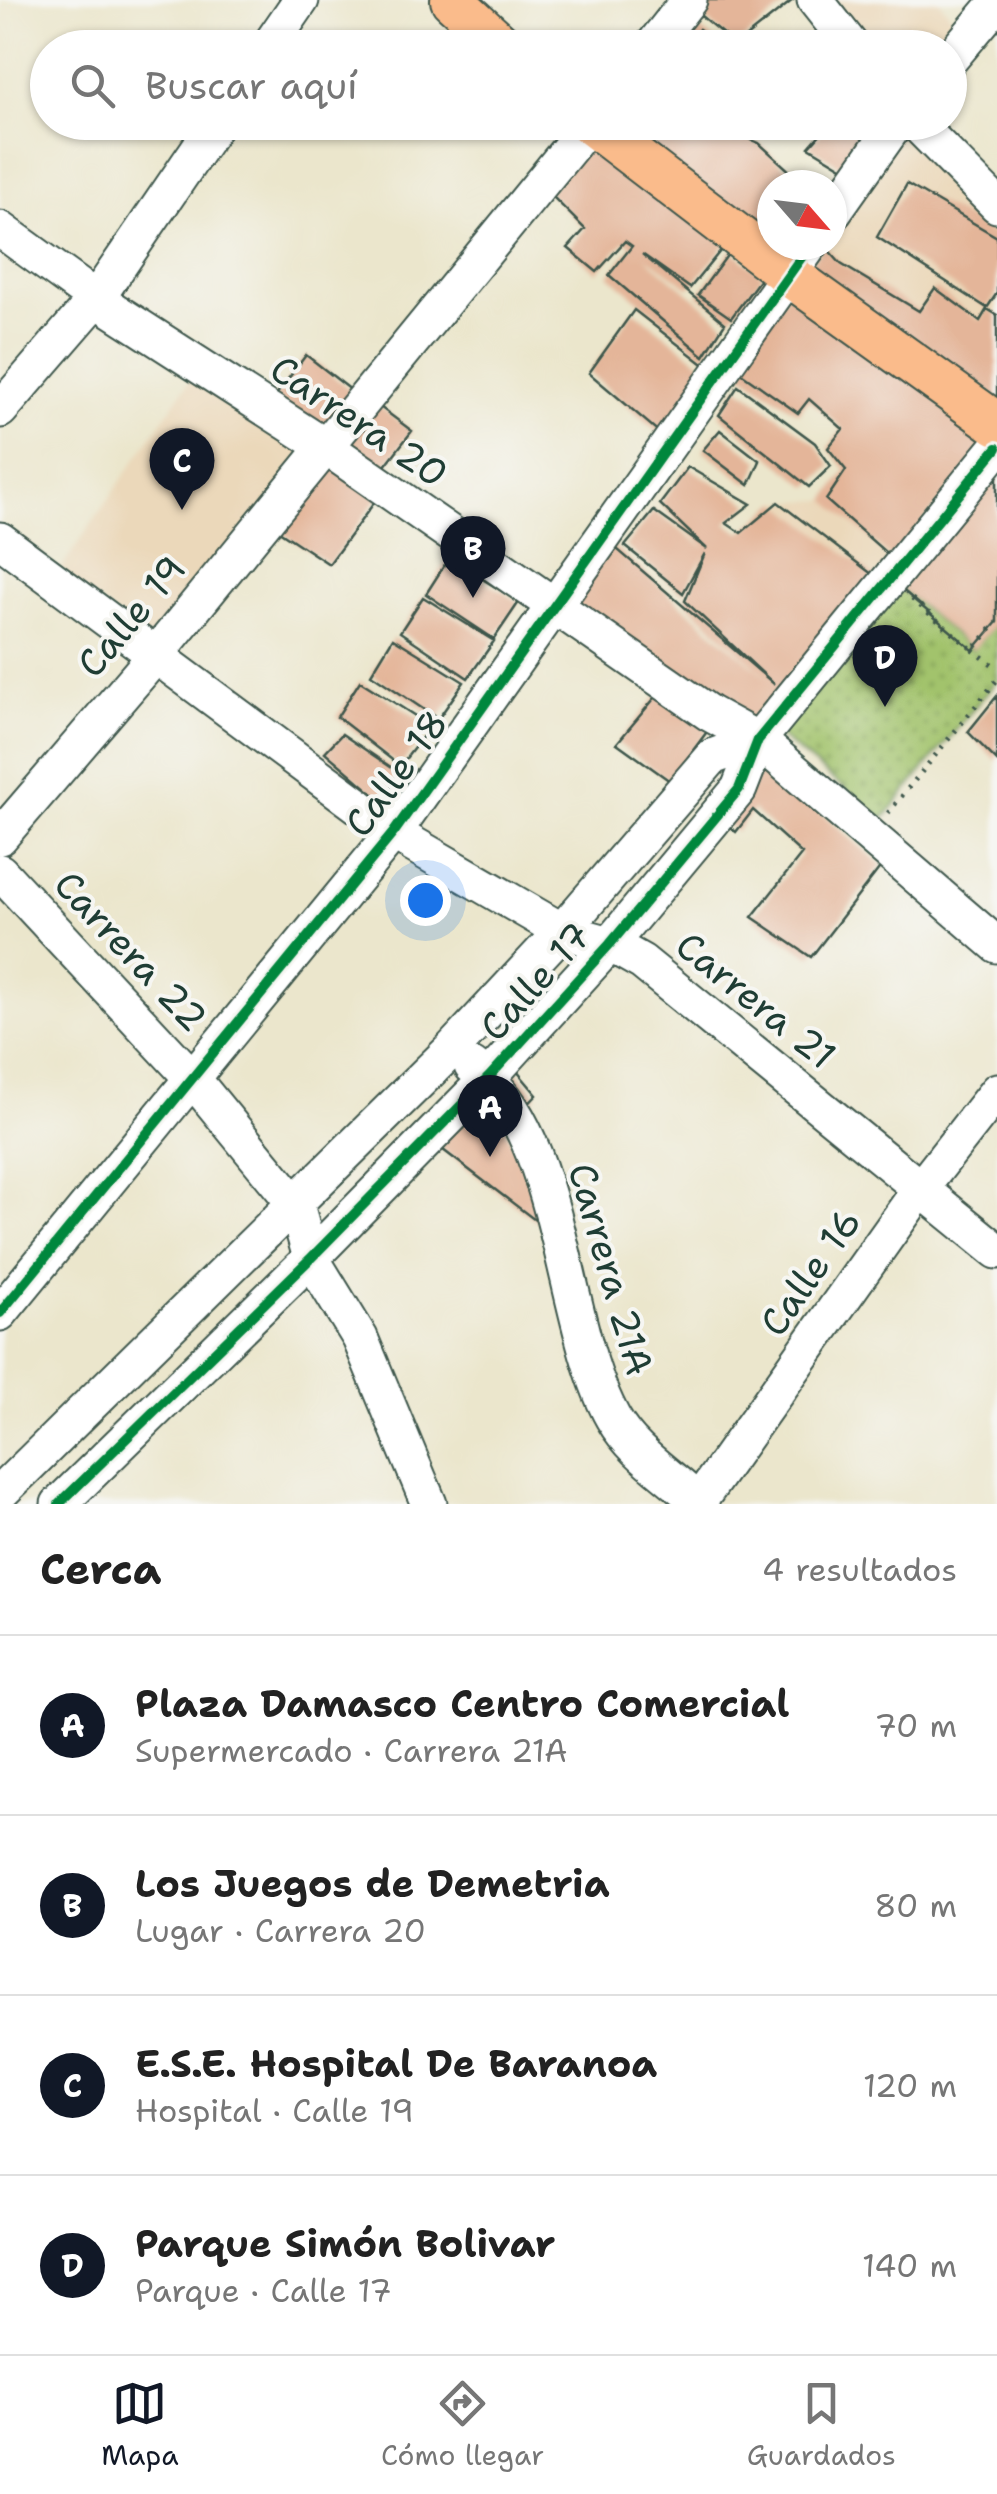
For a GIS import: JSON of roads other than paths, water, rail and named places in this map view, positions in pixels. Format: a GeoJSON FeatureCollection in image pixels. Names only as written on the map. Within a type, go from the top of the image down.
{"type":"FeatureCollection","features":[{"type":"Feature","properties":{"kind":"main road"},"geometry":{"type":"LineString","coordinates":[[452,0],[485,30]]}},
{"type":"Feature","properties":{"kind":"main road"},"geometry":{"type":"LineString","coordinates":[[616,140],[757,232]]}},
{"type":"Feature","properties":{"kind":"main road"},"geometry":{"type":"LineString","coordinates":[[799,260],[997,424]]}},
{"type":"Feature","properties":{"kind":"street"},"geometry":{"type":"LineString","coordinates":[[280,30],[301,0]]}},
{"type":"Feature","properties":{"kind":"street"},"geometry":{"type":"LineString","coordinates":[[665,30],[689,0]]}},
{"type":"Feature","properties":{"kind":"street"},"geometry":{"type":"LineString","coordinates":[[815,0],[839,30]]}},
{"type":"Feature","properties":{"kind":"street"},"geometry":{"type":"LineString","coordinates":[[967,39],[997,3]]}},
{"type":"Feature","properties":{"kind":"street"},"geometry":{"type":"LineString","coordinates":[[0,410],[96,299],[205,140]]}},
{"type":"Feature","properties":{"kind":"street","name":"Calle 19"},"geometry":{"type":"LineString","coordinates":[[0,837],[154,656],[576,140]]}},
{"type":"Feature","properties":{"kind":"street"},"geometry":{"type":"LineString","coordinates":[[847,193],[884,140]]}},
{"type":"Feature","properties":{"kind":"street"},"geometry":{"type":"LineString","coordinates":[[933,140],[997,205]]}},
{"type":"Feature","properties":{"kind":"street","name":"Carrera 20"},"geometry":{"type":"LineString","coordinates":[[0,229],[96,299],[326,447],[709,714],[758,740],[997,945]]}},
{"type":"Feature","properties":{"kind":"street","name":"Calle 18"},"geometry":{"type":"LineString","coordinates":[[0,1314],[394,832],[799,260]]}},
{"type":"Feature","properties":{"kind":"street","name":"Calle 17"},"geometry":{"type":"LineString","coordinates":[[57,1504],[311,1258],[489,1077],[610,944],[739,789],[758,740],[997,448]]}},
{"type":"Feature","properties":{"kind":"street","name":"Carrera 21"},"geometry":{"type":"LineString","coordinates":[[0,540],[394,832],[562,932],[610,944],[642,962],[997,1251]]}},
{"type":"Feature","properties":{"kind":"street","name":"Calle 17"},"geometry":{"type":"LineString","coordinates":[[8,1471],[132,1364],[450,1051],[562,932],[712,757],[758,740]]}},
{"type":"Feature","properties":{"kind":"street","name":"Carrera 22"},"geometry":{"type":"LineString","coordinates":[[0,872],[192,1078],[296,1205],[311,1258],[360,1338],[429,1504]]}},
{"type":"Feature","properties":{"kind":"street","name":"Carrera 21A"},"geometry":{"type":"LineString","coordinates":[[450,1051],[489,1077],[541,1171],[595,1376],[613,1418],[635,1449],[698,1503]]}},
{"type":"Feature","properties":{"kind":"street","name":"Calle 16"},"geometry":{"type":"LineString","coordinates":[[698,1503],[921,1188],[997,1092]]}},
{"type":"Feature","properties":{"kind":"street"},"geometry":{"type":"LineString","coordinates":[[132,1364],[171,1393]]}},
{"type":"Feature","properties":{"kind":"street"},"geometry":{"type":"LineString","coordinates":[[8,1471],[57,1504]]}},
{"type":"Feature","properties":{"kind":"place","name":"E.S.E. Hospital De Baranoa"},"geometry":{"type":"Point","coordinates":[182,510]}},
{"type":"Feature","properties":{"kind":"place","name":"Los Juegos de Demetria"},"geometry":{"type":"Point","coordinates":[473,598]}},
{"type":"Feature","properties":{"kind":"place","name":"Parque Simón Bolivar"},"geometry":{"type":"Point","coordinates":[885,707]}},
{"type":"Feature","properties":{"kind":"place","name":"Plaza Damasco Centro Comercial"},"geometry":{"type":"Point","coordinates":[490,1157]}}]}
